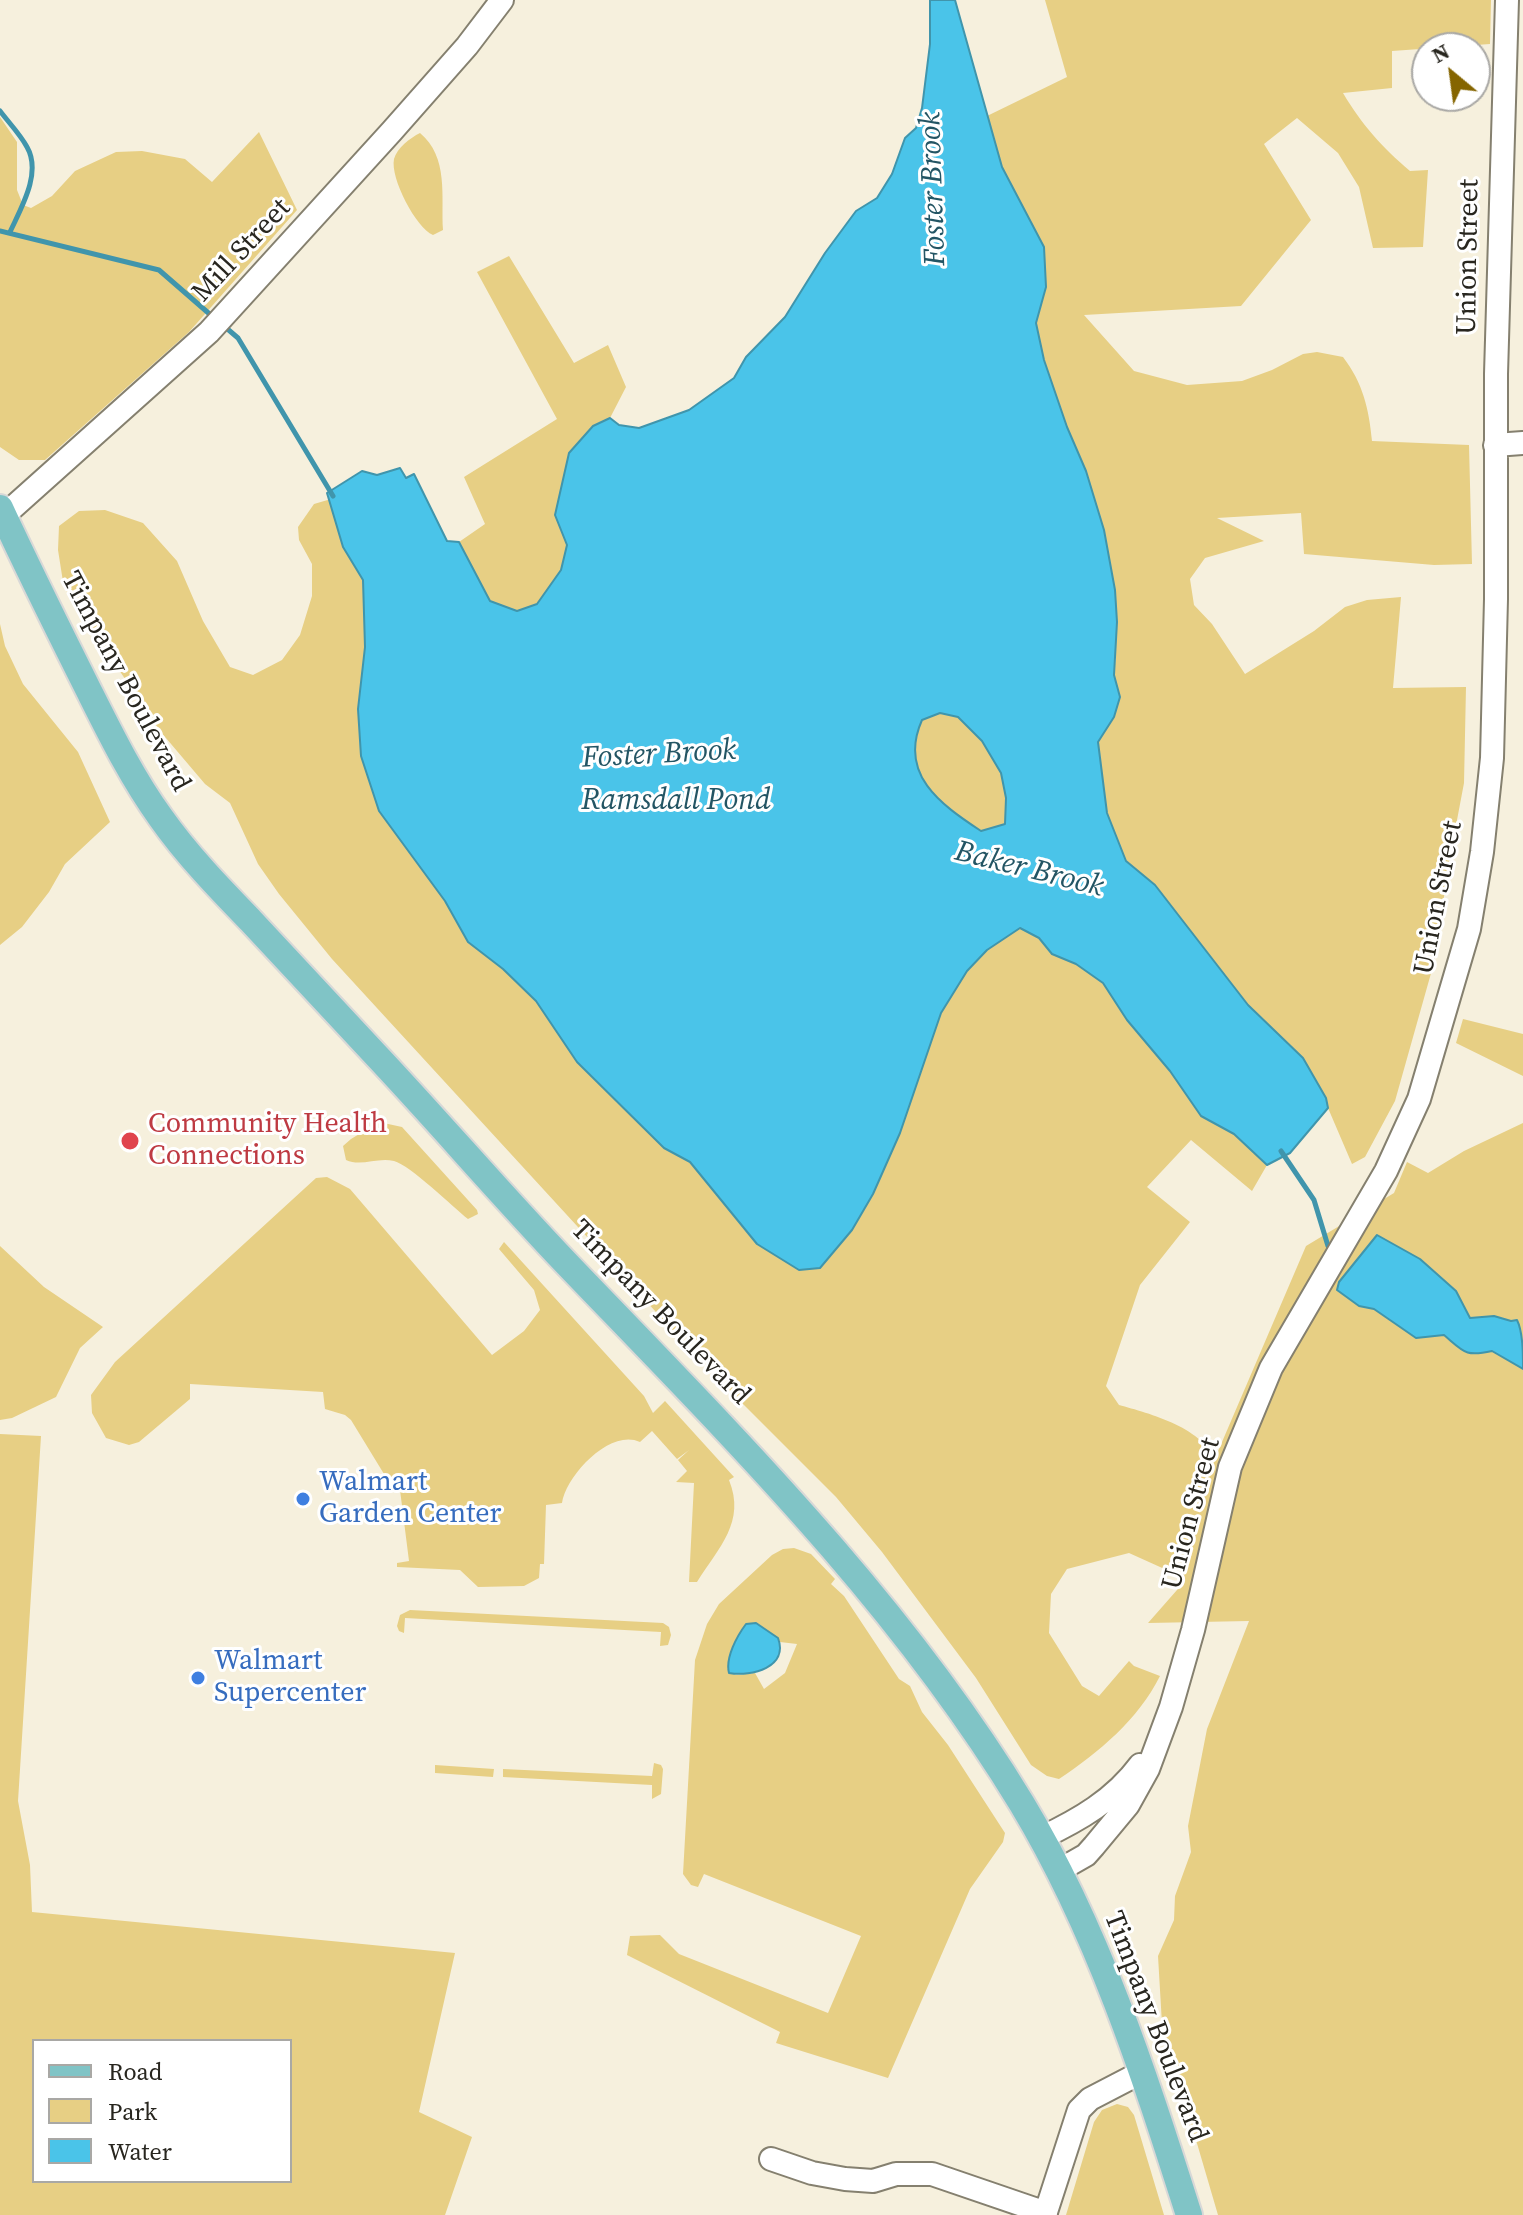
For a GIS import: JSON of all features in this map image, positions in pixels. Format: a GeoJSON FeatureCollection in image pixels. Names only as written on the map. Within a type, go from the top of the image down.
{"type":"FeatureCollection","features":[{"type":"Feature","properties":{"kind":"main road","name":"Timpany Boulevard"},"geometry":{"type":"LineString","coordinates":[[1,514],[116,745],[161,818],[224,892],[560,1256],[759,1463],[853,1571],[976,1733],[1041,1838],[1105,1970],[1189,2215]]}},
{"type":"Feature","properties":{"kind":"street","name":"Mill Street"},"geometry":{"type":"LineString","coordinates":[[1,514],[209,332],[401,121],[467,46],[502,0]]}},
{"type":"Feature","properties":{"kind":"street","name":"Union Street"},"geometry":{"type":"LineString","coordinates":[[1155,1745],[1171,1707],[1193,1630],[1230,1467],[1271,1368],[1380,1183],[1419,1099],[1469,929],[1482,852],[1492,758],[1496,599],[1495,445],[1507,0]]}},
{"type":"Feature","properties":{"kind":"street"},"geometry":{"type":"LineString","coordinates":[[1495,445],[1523,443]]}},
{"type":"Feature","properties":{"kind":"street"},"geometry":{"type":"LineString","coordinates":[[1041,1838],[1076,1821],[1118,1790],[1155,1745]]}},
{"type":"Feature","properties":{"kind":"street"},"geometry":{"type":"LineString","coordinates":[[1058,1871],[1086,1855],[1128,1805],[1148,1769],[1155,1745]]}},
{"type":"Feature","properties":{"kind":"street"},"geometry":{"type":"LineString","coordinates":[[771,2159],[812,2173],[845,2179],[873,2181],[896,2174],[932,2174],[1046,2214],[1079,2110],[1090,2099],[1142,2072]]}},
{"type":"Feature","properties":{"kind":"green space"},"geometry":{"type":"Polygon","coordinates":[[[1045,0],[1491,0],[1490,32],[1411,32],[1411,50],[1392,51],[1392,88],[1343,93],[1365,125],[1400,162],[1410,171],[1428,170],[1423,247],[1373,248],[1359,187],[1338,153],[1297,118],[1264,144],[1311,220],[1241,306],[1084,315],[1134,371],[1187,385],[1242,381],[1303,354],[1317,352],[1343,357],[1364,397],[1372,441],[1469,445],[1472,564],[1434,565],[1304,554],[1301,513],[1217,518],[1264,541],[1205,558],[1190,579],[1194,605],[1212,624],[1245,674],[1314,631],[1345,607],[1367,600],[1401,597],[1393,688],[1466,687],[1464,783],[1447,873],[1437,952],[1395,1101],[1365,1157],[1352,1164],[1326,1098],[1303,1058],[1248,1005],[1155,885],[1126,861],[1107,813],[1098,742],[1114,717],[1120,697],[1114,675],[1115,590],[1104,530],[1086,471],[1044,360],[1036,323],[1039,308],[1021,206],[1002,167],[987,116],[1067,77],[1045,0]]]}},
{"type":"Feature","properties":{"kind":"green space"},"geometry":{"type":"Polygon","coordinates":[[[0,117],[17,142],[17,190],[23,205],[31,208],[52,196],[75,171],[116,152],[142,151],[185,159],[212,182],[259,132],[297,210],[189,332],[45,460],[19,460],[0,447],[0,117]]]}},
{"type":"Feature","properties":{"kind":"green space"},"geometry":{"type":"Polygon","coordinates":[[[420,133],[436,154],[442,178],[443,230],[433,235],[412,213],[400,190],[394,167],[398,151],[420,133]]]}},
{"type":"Feature","properties":{"kind":"green space"},"geometry":{"type":"Polygon","coordinates":[[[509,256],[574,363],[608,345],[626,387],[610,418],[593,426],[569,453],[555,515],[567,545],[561,570],[537,604],[517,611],[490,601],[459,542],[485,524],[464,477],[557,419],[477,272],[509,256]]]}},
{"type":"Feature","properties":{"kind":"green space"},"geometry":{"type":"Polygon","coordinates":[[[331,499],[343,547],[363,580],[365,647],[358,709],[361,756],[379,811],[445,901],[468,942],[503,969],[536,1001],[577,1062],[664,1148],[690,1162],[757,1244],[900,1133],[941,1013],[967,971],[987,950],[1020,928],[1039,938],[1052,954],[1076,964],[1103,983],[1127,1020],[1170,1071],[1201,1116],[1234,1134],[1267,1165],[1252,1191],[1191,1140],[1147,1187],[1190,1222],[1140,1285],[1106,1386],[1119,1405],[1160,1418],[1189,1432],[1209,1451],[1213,1463],[1306,1246],[1394,1193],[1407,1162],[1428,1173],[1464,1151],[1523,1123],[1523,2215],[1218,2215],[1162,2024],[1158,1956],[1174,1920],[1175,1896],[1191,1852],[1188,1826],[1207,1729],[1249,1621],[1148,1623],[1177,1590],[1180,1576],[1129,1553],[1067,1569],[1051,1594],[1049,1633],[1082,1686],[1099,1696],[1129,1661],[1160,1676],[1129,1721],[1089,1758],[1059,1779],[1047,1776],[1031,1765],[976,1678],[882,1552],[836,1497],[711,1372],[332,959],[258,864],[230,803],[205,784],[160,731],[64,588],[58,550],[59,526],[79,511],[105,510],[143,523],[177,561],[203,621],[230,667],[253,675],[282,660],[300,635],[312,596],[312,564],[299,540],[298,527],[314,504],[331,499]]]}},
{"type":"Feature","properties":{"kind":"green space"},"geometry":{"type":"Polygon","coordinates":[[[0,624],[5,646],[23,684],[78,752],[110,822],[65,864],[49,892],[22,927],[0,945],[0,624]]]}},
{"type":"Feature","properties":{"kind":"green space"},"geometry":{"type":"Polygon","coordinates":[[[940,713],[958,717],[982,741],[1001,773],[1006,798],[1005,824],[981,831],[951,810],[927,786],[915,757],[916,739],[922,720],[940,713]]]}},
{"type":"Feature","properties":{"kind":"green space"},"geometry":{"type":"Polygon","coordinates":[[[1463,1019],[1523,1034],[1523,1076],[1456,1043],[1463,1019]]]}},
{"type":"Feature","properties":{"kind":"green space"},"geometry":{"type":"Polygon","coordinates":[[[379,1122],[402,1127],[478,1214],[468,1219],[420,1178],[394,1161],[357,1163],[346,1160],[343,1146],[379,1122]]]}},
{"type":"Feature","properties":{"kind":"green space"},"geometry":{"type":"Polygon","coordinates":[[[327,1177],[350,1189],[492,1355],[524,1331],[540,1310],[534,1290],[499,1249],[504,1242],[644,1396],[653,1413],[665,1401],[734,1477],[729,1480],[734,1509],[728,1534],[697,1582],[689,1582],[694,1483],[676,1482],[687,1471],[678,1460],[689,1450],[677,1459],[652,1431],[640,1442],[628,1439],[603,1448],[572,1480],[562,1503],[546,1505],[544,1564],[540,1564],[539,1578],[524,1586],[478,1587],[460,1570],[397,1567],[397,1563],[409,1561],[399,1482],[386,1483],[384,1474],[351,1420],[325,1409],[323,1392],[190,1384],[190,1399],[139,1442],[129,1445],[106,1438],[92,1413],[91,1395],[115,1362],[316,1178],[327,1177]]]}},
{"type":"Feature","properties":{"kind":"green space"},"geometry":{"type":"Polygon","coordinates":[[[0,1246],[44,1287],[103,1327],[80,1348],[56,1397],[12,1418],[0,1420],[0,1246]]]}},
{"type":"Feature","properties":{"kind":"green space"},"geometry":{"type":"Polygon","coordinates":[[[0,1434],[41,1436],[18,1801],[30,1865],[32,1912],[455,1953],[419,2112],[472,2137],[445,2215],[0,2215],[0,1434]]]}},
{"type":"Feature","properties":{"kind":"green space"},"geometry":{"type":"Polygon","coordinates":[[[794,1548],[811,1554],[835,1579],[831,1584],[844,1596],[899,1679],[910,1686],[922,1712],[948,1745],[1005,1833],[1003,1842],[970,1889],[888,2078],[776,2043],[780,2032],[627,1955],[630,1936],[660,1935],[679,1954],[828,2013],[861,1936],[704,1874],[698,1887],[691,1885],[683,1874],[695,1660],[707,1624],[719,1604],[772,1555],[794,1548]],[[750,1623],[734,1644],[728,1671],[736,1675],[755,1673],[764,1689],[785,1673],[797,1644],[780,1642],[750,1623]]]}},
{"type":"Feature","properties":{"kind":"green space"},"geometry":{"type":"Polygon","coordinates":[[[410,1610],[663,1623],[669,1627],[671,1635],[668,1645],[660,1646],[661,1632],[405,1618],[404,1633],[397,1626],[400,1615],[410,1610]]]}},
{"type":"Feature","properties":{"kind":"green space"},"geometry":{"type":"Polygon","coordinates":[[[654,1763],[663,1769],[661,1794],[652,1799],[652,1785],[503,1777],[503,1769],[652,1776],[654,1763]]]}},
{"type":"Feature","properties":{"kind":"green space"},"geometry":{"type":"Polygon","coordinates":[[[435,1765],[494,1769],[493,1777],[435,1773],[435,1765]]]}},
{"type":"Feature","properties":{"kind":"green space"},"geometry":{"type":"Polygon","coordinates":[[[1117,2104],[1128,2107],[1134,2115],[1164,2215],[1066,2215],[1094,2122],[1102,2110],[1117,2104]]]}},
{"type":"Feature","properties":{"kind":"water","name":"Ramsdall Pond"},"geometry":{"type":"Polygon","coordinates":[[[930,0],[955,0],[1002,167],[1044,247],[1046,287],[1036,323],[1044,360],[1086,471],[1104,530],[1115,590],[1114,675],[1120,697],[1114,717],[1098,742],[1107,813],[1126,861],[1155,885],[1248,1005],[1303,1058],[1326,1098],[1328,1108],[1290,1153],[1267,1165],[1234,1134],[1201,1116],[1170,1071],[1127,1020],[1103,983],[1076,964],[1052,954],[1039,938],[1020,928],[987,950],[967,971],[941,1013],[900,1133],[873,1194],[852,1230],[820,1268],[799,1270],[757,1244],[690,1162],[664,1148],[577,1062],[536,1001],[503,969],[468,942],[445,901],[379,811],[361,756],[358,709],[365,647],[363,580],[343,547],[327,493],[362,471],[377,475],[400,468],[406,478],[414,474],[447,541],[459,542],[490,601],[517,611],[537,604],[561,570],[567,545],[555,515],[569,453],[593,426],[610,418],[619,425],[639,428],[689,410],[734,378],[746,357],[785,317],[856,211],[877,198],[892,174],[905,138],[916,128],[922,108],[930,44],[930,0]],[[940,713],[922,720],[915,756],[919,772],[938,798],[981,831],[1005,824],[1006,798],[1001,773],[982,741],[958,717],[940,713]]]}},
{"type":"Feature","properties":{"kind":"water"},"geometry":{"type":"Polygon","coordinates":[[[1377,1235],[1420,1259],[1456,1291],[1470,1318],[1494,1316],[1517,1320],[1522,1337],[1523,1369],[1492,1351],[1465,1352],[1444,1335],[1416,1338],[1374,1309],[1359,1306],[1337,1290],[1339,1282],[1377,1235]]]}},
{"type":"Feature","properties":{"kind":"water"},"geometry":{"type":"Polygon","coordinates":[[[756,1623],[778,1638],[778,1656],[773,1663],[758,1671],[729,1673],[730,1654],[736,1641],[746,1624],[756,1623]]]}},
{"type":"Feature","properties":{"kind":"waterway"},"geometry":{"type":"LineString","coordinates":[[0,111],[27,147],[32,168],[28,190],[10,232]]}},
{"type":"Feature","properties":{"kind":"waterway","name":"Foster Brook"},"geometry":{"type":"LineString","coordinates":[[0,231],[159,270],[213,317]]}},
{"type":"Feature","properties":{"kind":"waterway","name":"Foster Brook"},"geometry":{"type":"LineString","coordinates":[[224,326],[238,338],[333,496]]}},
{"type":"Feature","properties":{"kind":"waterway","name":"Baker Brook"},"geometry":{"type":"LineString","coordinates":[[1281,1151],[1314,1200],[1328,1246]]}},
{"type":"Feature","properties":{"kind":"place","name":"Community Health Connections"},"geometry":{"type":"Point","coordinates":[130,1141]}},
{"type":"Feature","properties":{"kind":"place","name":"Walmart Garden Center"},"geometry":{"type":"Point","coordinates":[303,1499]}},
{"type":"Feature","properties":{"kind":"place","name":"Walmart Supercenter"},"geometry":{"type":"Point","coordinates":[198,1678]}}]}
